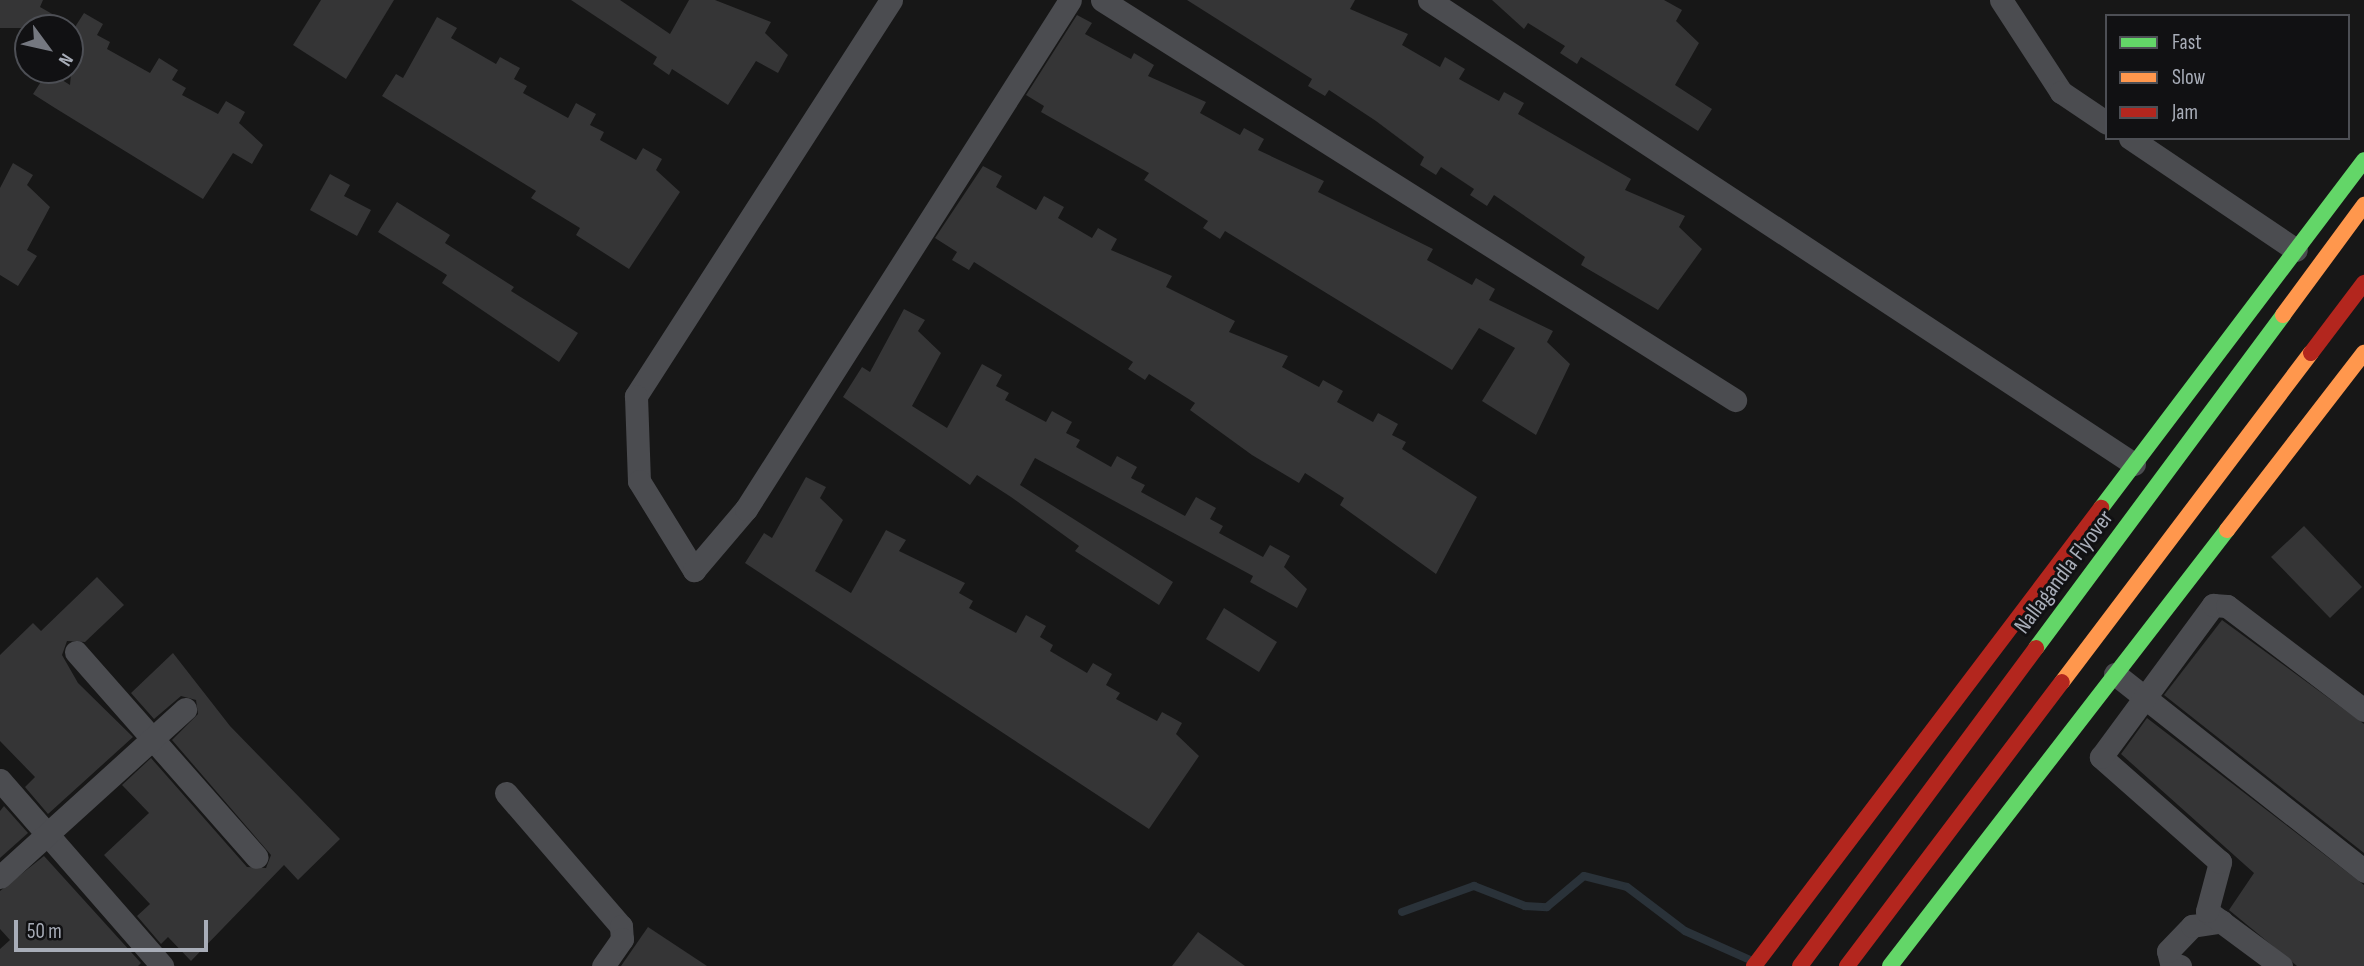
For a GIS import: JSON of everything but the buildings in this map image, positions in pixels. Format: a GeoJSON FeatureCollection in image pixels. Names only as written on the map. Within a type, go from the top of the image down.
{"type":"FeatureCollection","features":[{"type":"Feature","properties":{"kind":"street"},"geometry":{"type":"LineString","coordinates":[[891,0],[636,396],[639,481],[694,570],[746,509],[1070,0]]}},
{"type":"Feature","properties":{"kind":"street"},"geometry":{"type":"LineString","coordinates":[[1102,0],[1735,400]]}},
{"type":"Feature","properties":{"kind":"street"},"geometry":{"type":"LineString","coordinates":[[1429,0],[2134,464]]}},
{"type":"Feature","properties":{"kind":"street"},"geometry":{"type":"LineString","coordinates":[[2001,0],[2061,92],[2105,121]]}},
{"type":"Feature","properties":{"kind":"street"},"geometry":{"type":"LineString","coordinates":[[2133,140],[2296,250]]}},
{"type":"Feature","properties":{"kind":"street"},"geometry":{"type":"LineString","coordinates":[[1754,966],[2364,160]]}},
{"type":"Feature","properties":{"kind":"street","name":"Nallagandla Flyover"},"geometry":{"type":"LineString","coordinates":[[1800,966],[2364,205]]}},
{"type":"Feature","properties":{"kind":"street"},"geometry":{"type":"LineString","coordinates":[[1847,966],[2364,283]]}},
{"type":"Feature","properties":{"kind":"street"},"geometry":{"type":"LineString","coordinates":[[1890,966],[2364,353]]}},
{"type":"Feature","properties":{"kind":"street"},"geometry":{"type":"LineString","coordinates":[[2101,757],[2213,606],[2220,606],[2364,710]]}},
{"type":"Feature","properties":{"kind":"street"},"geometry":{"type":"LineString","coordinates":[[76,652],[154,736],[257,857]]}},
{"type":"Feature","properties":{"kind":"street"},"geometry":{"type":"LineString","coordinates":[[2115,674],[2364,871]]}},
{"type":"Feature","properties":{"kind":"street"},"geometry":{"type":"LineString","coordinates":[[0,877],[185,709]]}},
{"type":"Feature","properties":{"kind":"street"},"geometry":{"type":"LineString","coordinates":[[2070,732],[2220,862],[2207,911],[2281,966]]}},
{"type":"Feature","properties":{"kind":"street"},"geometry":{"type":"LineString","coordinates":[[0,780],[162,966]]}},
{"type":"Feature","properties":{"kind":"street"},"geometry":{"type":"LineString","coordinates":[[506,793],[621,926],[622,939],[603,966]]}},
{"type":"Feature","properties":{"kind":"street"},"geometry":{"type":"LineString","coordinates":[[2180,966],[2168,951],[2192,926],[2222,921]]}},
{"type":"Feature","properties":{"kind":"waterway"},"geometry":{"type":"LineString","coordinates":[[1402,912],[1474,886],[1525,906],[1547,907],[1584,876],[1627,887],[1685,931],[1750,960]]}},
{"type":"Feature","properties":{"kind":"traffic: fast"},"geometry":{"type":"LineString","coordinates":[[2101,508],[2364,160]]}},
{"type":"Feature","properties":{"kind":"traffic: fast"},"geometry":{"type":"LineString","coordinates":[[2036,648],[2283,315]]}},
{"type":"Feature","properties":{"kind":"traffic: fast"},"geometry":{"type":"LineString","coordinates":[[1890,966],[2227,530]]}},
{"type":"Feature","properties":{"kind":"traffic: slow"},"geometry":{"type":"LineString","coordinates":[[2283,315],[2364,205]]}},
{"type":"Feature","properties":{"kind":"traffic: slow"},"geometry":{"type":"LineString","coordinates":[[2062,682],[2311,353]]}},
{"type":"Feature","properties":{"kind":"traffic: slow"},"geometry":{"type":"LineString","coordinates":[[2227,530],[2364,353]]}},
{"type":"Feature","properties":{"kind":"traffic: jam"},"geometry":{"type":"LineString","coordinates":[[2311,353],[2364,283]]}},
{"type":"Feature","properties":{"kind":"traffic: jam"},"geometry":{"type":"LineString","coordinates":[[1754,966],[2101,508]]}},
{"type":"Feature","properties":{"kind":"traffic: jam"},"geometry":{"type":"LineString","coordinates":[[1800,966],[2036,648]]}},
{"type":"Feature","properties":{"kind":"traffic: jam"},"geometry":{"type":"LineString","coordinates":[[1847,966],[2062,682]]}}]}
